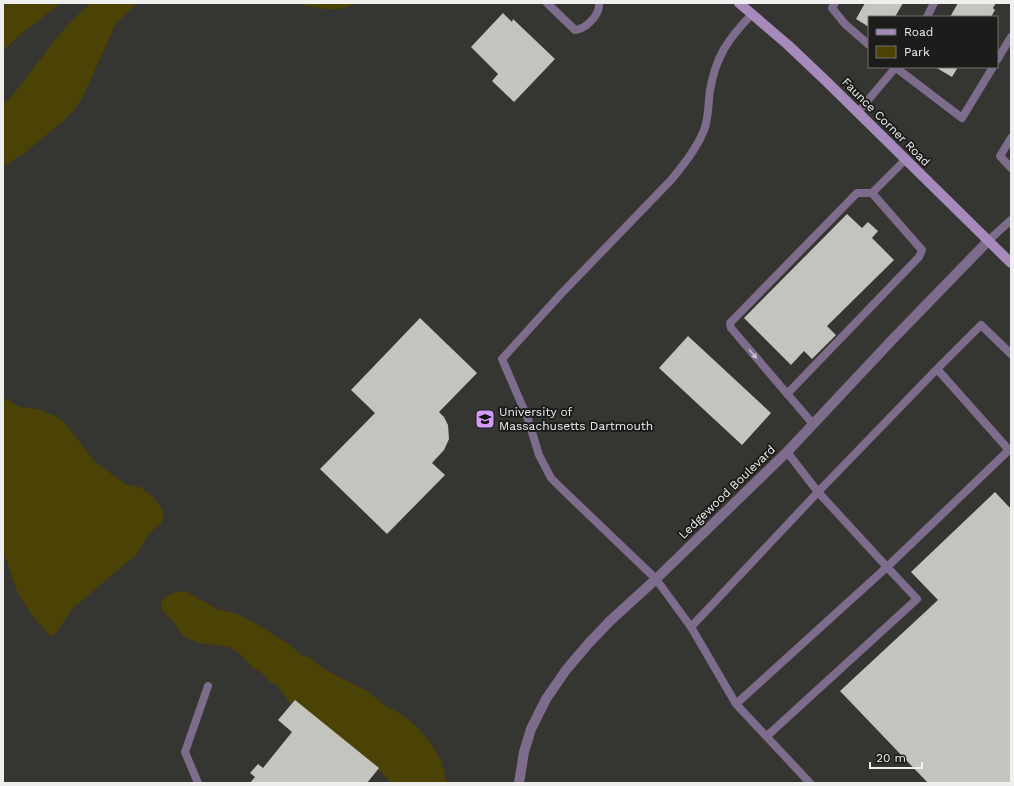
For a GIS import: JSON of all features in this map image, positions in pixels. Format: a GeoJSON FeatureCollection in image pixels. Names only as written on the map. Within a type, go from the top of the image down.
{"type":"FeatureCollection","features":[{"type":"Feature","properties":{"kind":"main road","name":"Faunce Corner Road"},"geometry":{"type":"LineString","coordinates":[[739,3],[788,45],[1011,263]]}},
{"type":"Feature","properties":{"kind":"street","name":"Ledgewood Boulevard"},"geometry":{"type":"LineString","coordinates":[[519,783],[524,752],[531,729],[546,699],[566,670],[589,643],[610,621],[656,579],[787,452],[989,240]]}},
{"type":"Feature","properties":{"kind":"lane"},"geometry":{"type":"LineString","coordinates":[[548,3],[575,30],[580,30],[584,27],[598,12],[599,3]]}},
{"type":"Feature","properties":{"kind":"lane"},"geometry":{"type":"LineString","coordinates":[[835,3],[832,8],[845,24],[868,44]]}},
{"type":"Feature","properties":{"kind":"lane"},"geometry":{"type":"LineString","coordinates":[[928,16],[934,3]]}},
{"type":"Feature","properties":{"kind":"lane"},"geometry":{"type":"LineString","coordinates":[[752,14],[731,37],[717,62],[704,129],[699,141],[684,163],[672,179],[549,306],[502,359],[528,419],[539,455],[552,478],[656,579],[691,627],[736,704],[810,783]]}},
{"type":"Feature","properties":{"kind":"lane"},"geometry":{"type":"LineString","coordinates":[[998,58],[1011,37]]}},
{"type":"Feature","properties":{"kind":"lane"},"geometry":{"type":"LineString","coordinates":[[858,112],[895,68]]}},
{"type":"Feature","properties":{"kind":"lane"},"geometry":{"type":"LineString","coordinates":[[897,68],[962,118],[992,68]]}},
{"type":"Feature","properties":{"kind":"lane"},"geometry":{"type":"LineString","coordinates":[[1011,138],[1000,156],[1011,168]]}},
{"type":"Feature","properties":{"kind":"lane"},"geometry":{"type":"LineString","coordinates":[[813,424],[730,328],[730,323],[857,193],[872,193],[905,160]]}},
{"type":"Feature","properties":{"kind":"lane"},"geometry":{"type":"LineString","coordinates":[[787,394],[919,257],[922,250],[872,193]]}},
{"type":"Feature","properties":{"kind":"lane"},"geometry":{"type":"LineString","coordinates":[[989,240],[1011,220]]}},
{"type":"Feature","properties":{"kind":"lane"},"geometry":{"type":"LineString","coordinates":[[691,627],[818,492],[981,325],[1011,354]]}},
{"type":"Feature","properties":{"kind":"lane"},"geometry":{"type":"LineString","coordinates":[[736,704],[887,567],[1010,451],[937,369]]}},
{"type":"Feature","properties":{"kind":"lane"},"geometry":{"type":"LineString","coordinates":[[767,736],[917,599],[818,492],[787,452]]}},
{"type":"Feature","properties":{"kind":"lane"},"geometry":{"type":"LineString","coordinates":[[198,783],[185,752],[208,686]]}},
{"type":"Feature","properties":{"kind":"green space"},"geometry":{"type":"Polygon","coordinates":[[[7,3],[61,3],[21,34],[3,51],[3,8],[7,3]]]}},
{"type":"Feature","properties":{"kind":"green space"},"geometry":{"type":"Polygon","coordinates":[[[92,3],[138,3],[116,23],[84,94],[75,109],[62,122],[22,155],[3,167],[3,105],[67,26],[92,3]]]}},
{"type":"Feature","properties":{"kind":"green space"},"geometry":{"type":"Polygon","coordinates":[[[298,3],[356,3],[342,8],[329,9],[316,8],[298,3]]]}},
{"type":"Feature","properties":{"kind":"green space"},"geometry":{"type":"Polygon","coordinates":[[[3,397],[20,407],[37,409],[56,416],[64,422],[96,463],[127,485],[140,487],[153,497],[162,508],[164,517],[160,525],[150,532],[137,554],[72,609],[56,633],[51,637],[32,615],[18,594],[3,551],[3,397]]]}},
{"type":"Feature","properties":{"kind":"green space"},"geometry":{"type":"Polygon","coordinates":[[[179,591],[187,592],[217,609],[237,614],[255,623],[293,647],[302,656],[309,657],[324,669],[370,693],[387,707],[403,715],[418,728],[432,745],[441,761],[447,783],[391,783],[381,772],[358,753],[303,720],[276,684],[271,683],[261,672],[254,669],[238,652],[229,647],[198,643],[183,636],[174,622],[162,610],[161,601],[167,596],[179,591]]]}},
{"type":"Feature","properties":{"kind":"building"},"geometry":{"type":"Polygon","coordinates":[[[865,3],[903,3],[896,16],[868,16],[868,26],[856,19],[865,3]]]}},
{"type":"Feature","properties":{"kind":"building"},"geometry":{"type":"Polygon","coordinates":[[[958,3],[996,3],[993,8],[995,10],[992,16],[951,16],[958,3]]]}},
{"type":"Feature","properties":{"kind":"building"},"geometry":{"type":"Polygon","coordinates":[[[503,13],[512,22],[513,19],[555,59],[514,102],[492,81],[498,74],[471,47],[503,13]]]}},
{"type":"Feature","properties":{"kind":"building"},"geometry":{"type":"Polygon","coordinates":[[[937,68],[957,68],[952,77],[937,68]]]}},
{"type":"Feature","properties":{"kind":"building"},"geometry":{"type":"Polygon","coordinates":[[[847,214],[862,228],[868,222],[878,231],[872,238],[894,260],[827,326],[836,335],[812,359],[804,351],[791,365],[744,318],[847,214]]]}},
{"type":"Feature","properties":{"kind":"building"},"geometry":{"type":"Polygon","coordinates":[[[420,318],[477,373],[439,412],[444,417],[448,425],[449,439],[444,450],[432,463],[445,475],[387,534],[320,469],[375,413],[351,390],[420,318]]]}},
{"type":"Feature","properties":{"kind":"building"},"geometry":{"type":"Polygon","coordinates":[[[688,336],[771,413],[742,445],[659,368],[688,336]]]}},
{"type":"Feature","properties":{"kind":"building"},"geometry":{"type":"Polygon","coordinates":[[[995,492],[1011,509],[1011,783],[928,783],[840,691],[938,600],[911,572],[995,492]]]}},
{"type":"Feature","properties":{"kind":"building"},"geometry":{"type":"Polygon","coordinates":[[[295,700],[379,768],[367,783],[250,783],[255,777],[250,773],[258,764],[263,768],[292,732],[278,720],[295,700]]]}},
{"type":"Feature","properties":{"kind":"place","name":"University of Massachusetts Dartmouth"},"geometry":{"type":"Point","coordinates":[485,419]}}]}
